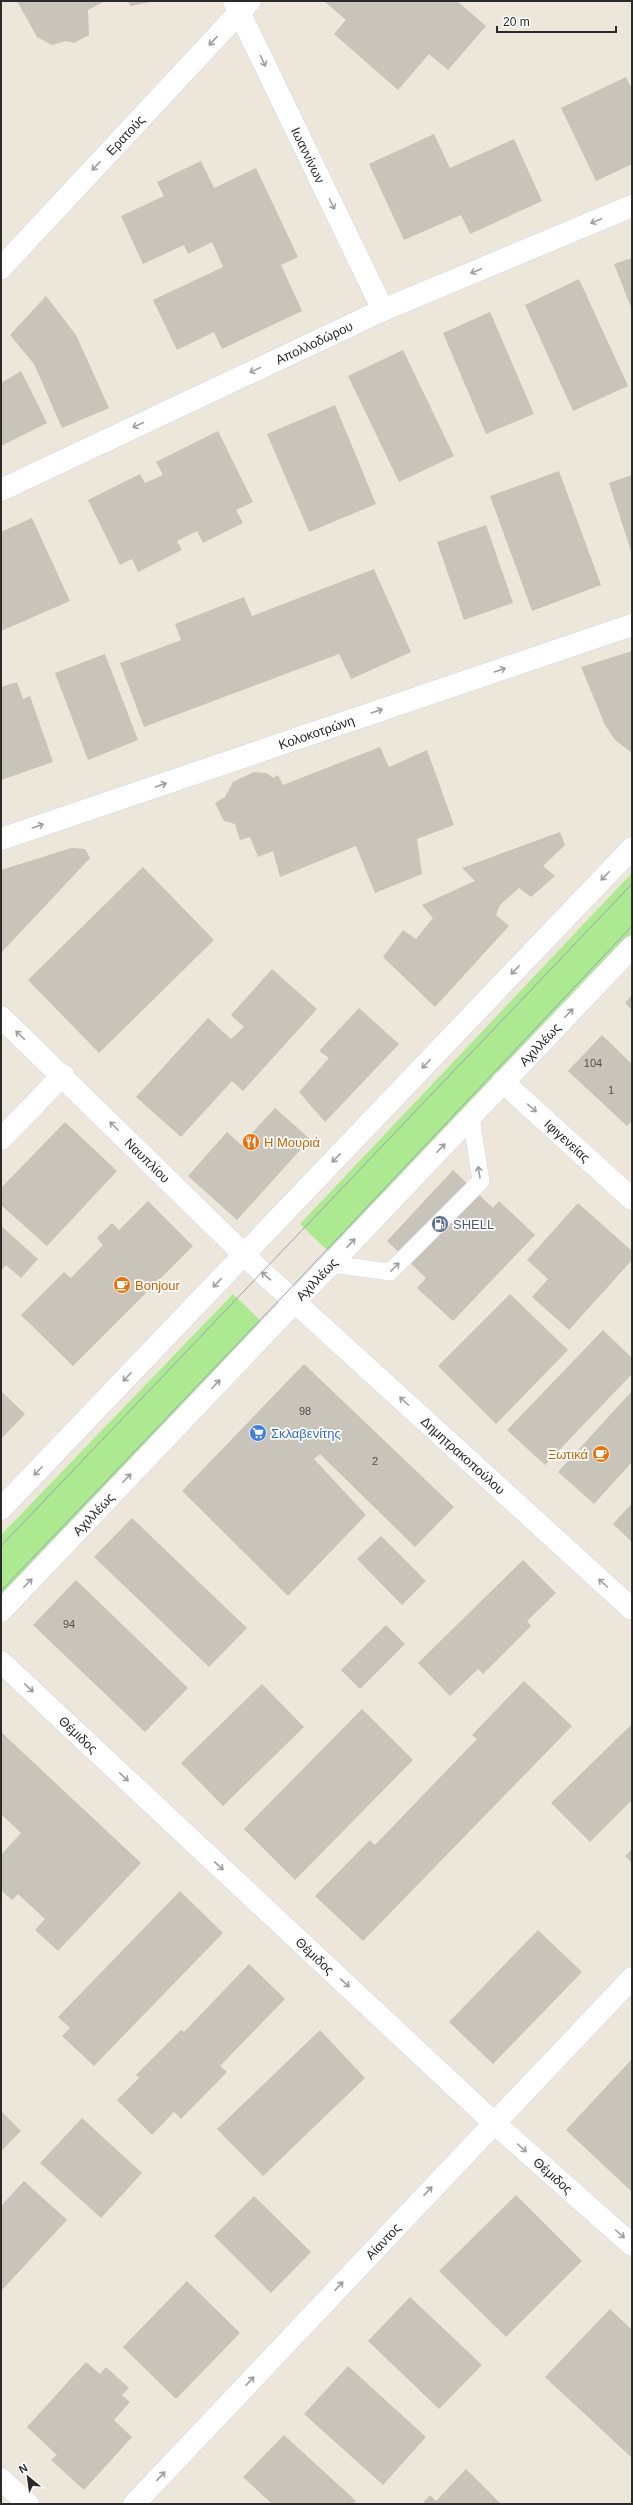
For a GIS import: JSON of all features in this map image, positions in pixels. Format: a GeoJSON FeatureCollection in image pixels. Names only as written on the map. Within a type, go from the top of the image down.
{"type":"FeatureCollection","features":[{"type":"Feature","properties":{"kind":"street","name":"Ερατούς"},"geometry":{"type":"LineString","coordinates":[[1,268],[241,5]]}},
{"type":"Feature","properties":{"kind":"street","name":"Ιωαννίνων"},"geometry":{"type":"LineString","coordinates":[[241,5],[383,310]]}},
{"type":"Feature","properties":{"kind":"street","name":"Απολλοδώρου"},"geometry":{"type":"LineString","coordinates":[[1,490],[383,310],[632,206]]}},
{"type":"Feature","properties":{"kind":"street","name":"Κολοκοτρώνη"},"geometry":{"type":"LineString","coordinates":[[1,839],[632,625]]}},
{"type":"Feature","properties":{"kind":"street"},"geometry":{"type":"LineString","coordinates":[[1,1509],[632,848]]}},
{"type":"Feature","properties":{"kind":"street","name":"Αχιλλέως"},"geometry":{"type":"LineString","coordinates":[[1,1611],[632,947]]}},
{"type":"Feature","properties":{"kind":"street","name":"Ναυπλίου"},"geometry":{"type":"LineString","coordinates":[[1,1017],[63,1075],[244,1255],[296,1301]]}},
{"type":"Feature","properties":{"kind":"street"},"geometry":{"type":"LineString","coordinates":[[1,1139],[63,1075]]}},
{"type":"Feature","properties":{"kind":"street","name":"Ιφιγενείας"},"geometry":{"type":"LineString","coordinates":[[503,1082],[632,1199]]}},
{"type":"Feature","properties":{"kind":"street","name":"Δημητρακοπούλου"},"geometry":{"type":"LineString","coordinates":[[296,1301],[632,1609]]}},
{"type":"Feature","properties":{"kind":"street","name":"Θέμιδος"},"geometry":{"type":"LineString","coordinates":[[1,1662],[493,2122],[632,2245]]}},
{"type":"Feature","properties":{"kind":"street","name":"Αίαντος"},"geometry":{"type":"LineString","coordinates":[[134,2504],[493,2122],[632,1978]]}},
{"type":"Feature","properties":{"kind":"street"},"geometry":{"type":"LineString","coordinates":[[1,2479],[28,2504]]}},
{"type":"Feature","properties":{"kind":"lane"},"geometry":{"type":"LineString","coordinates":[[331,1264],[390,1272],[481,1181],[471,1117]]}},
{"type":"Feature","properties":{"kind":"green space"},"geometry":{"type":"Polygon","coordinates":[[[632,873],[632,933],[329,1252],[300,1224],[632,873]]]}},
{"type":"Feature","properties":{"kind":"green space"},"geometry":{"type":"Polygon","coordinates":[[[233,1294],[264,1324],[1,1597],[1,1535],[233,1294]]]}},
{"type":"Feature","properties":{"kind":"building"},"geometry":{"type":"Polygon","coordinates":[[[17,1],[105,1],[88,10],[89,35],[74,43],[66,41],[52,45],[37,37],[17,1]]]}},
{"type":"Feature","properties":{"kind":"building"},"geometry":{"type":"Polygon","coordinates":[[[127,1],[151,1],[151,2],[131,6],[127,1]]]}},
{"type":"Feature","properties":{"kind":"building"},"geometry":{"type":"Polygon","coordinates":[[[324,1],[457,1],[486,26],[448,70],[429,54],[398,90],[334,34],[346,20],[324,1]]]}},
{"type":"Feature","properties":{"kind":"building"},"geometry":{"type":"Polygon","coordinates":[[[626,77],[632,89],[632,164],[596,181],[561,108],[626,77]]]}},
{"type":"Feature","properties":{"kind":"building"},"geometry":{"type":"Polygon","coordinates":[[[434,134],[450,168],[514,139],[542,201],[470,234],[461,215],[404,240],[369,164],[434,134]]]}},
{"type":"Feature","properties":{"kind":"building"},"geometry":{"type":"Polygon","coordinates":[[[201,161],[214,188],[256,168],[298,257],[281,265],[302,311],[222,349],[214,332],[177,350],[153,300],[223,267],[212,242],[188,254],[184,245],[143,264],[121,216],[164,196],[157,182],[201,161]]]}},
{"type":"Feature","properties":{"kind":"building"},"geometry":{"type":"Polygon","coordinates":[[[632,258],[632,310],[614,264],[632,258]]]}},
{"type":"Feature","properties":{"kind":"building"},"geometry":{"type":"Polygon","coordinates":[[[579,279],[628,386],[573,411],[525,305],[579,279]]]}},
{"type":"Feature","properties":{"kind":"building"},"geometry":{"type":"Polygon","coordinates":[[[46,296],[76,335],[109,408],[62,428],[34,364],[10,335],[46,296]]]}},
{"type":"Feature","properties":{"kind":"building"},"geometry":{"type":"Polygon","coordinates":[[[490,312],[534,414],[486,434],[443,333],[490,312]]]}},
{"type":"Feature","properties":{"kind":"building"},"geometry":{"type":"Polygon","coordinates":[[[403,350],[454,456],[399,482],[348,376],[403,350]]]}},
{"type":"Feature","properties":{"kind":"building"},"geometry":{"type":"Polygon","coordinates":[[[21,371],[47,423],[1,446],[1,380],[3,382],[21,371]]]}},
{"type":"Feature","properties":{"kind":"building"},"geometry":{"type":"Polygon","coordinates":[[[335,405],[376,504],[309,532],[267,434],[335,405]]]}},
{"type":"Feature","properties":{"kind":"building"},"geometry":{"type":"Polygon","coordinates":[[[218,431],[253,502],[236,510],[243,523],[203,543],[197,531],[177,541],[182,550],[138,572],[132,559],[120,565],[88,500],[140,474],[145,483],[163,475],[156,462],[218,431]]]}},
{"type":"Feature","properties":{"kind":"building"},"geometry":{"type":"Polygon","coordinates":[[[559,471],[601,585],[532,611],[490,496],[559,471]]]}},
{"type":"Feature","properties":{"kind":"building"},"geometry":{"type":"Polygon","coordinates":[[[632,475],[632,554],[609,483],[632,475]]]}},
{"type":"Feature","properties":{"kind":"building"},"geometry":{"type":"Polygon","coordinates":[[[32,518],[70,601],[1,631],[1,532],[32,518]]]}},
{"type":"Feature","properties":{"kind":"building"},"geometry":{"type":"Polygon","coordinates":[[[486,525],[513,603],[464,620],[437,542],[486,525]]]}},
{"type":"Feature","properties":{"kind":"building"},"geometry":{"type":"Polygon","coordinates":[[[374,569],[411,652],[351,679],[339,654],[144,727],[120,663],[181,640],[175,624],[244,597],[252,616],[374,569]]]}},
{"type":"Feature","properties":{"kind":"building"},"geometry":{"type":"Polygon","coordinates":[[[632,651],[632,753],[615,740],[605,725],[581,667],[632,651]]]}},
{"type":"Feature","properties":{"kind":"building"},"geometry":{"type":"Polygon","coordinates":[[[105,654],[138,740],[88,760],[55,673],[105,654]]]}},
{"type":"Feature","properties":{"kind":"building"},"geometry":{"type":"Polygon","coordinates":[[[17,682],[23,699],[30,696],[53,762],[1,780],[1,687],[17,682]]]}},
{"type":"Feature","properties":{"kind":"building"},"geometry":{"type":"Polygon","coordinates":[[[380,747],[389,767],[427,750],[454,825],[417,839],[422,874],[375,893],[356,846],[280,877],[273,851],[258,857],[250,837],[240,840],[235,824],[224,821],[215,803],[225,797],[233,782],[254,772],[267,773],[273,778],[278,775],[283,785],[380,747]]]}},
{"type":"Feature","properties":{"kind":"building"},"geometry":{"type":"Polygon","coordinates":[[[560,832],[565,845],[543,866],[555,876],[531,897],[519,888],[500,905],[496,915],[509,926],[435,1007],[383,957],[403,930],[416,939],[433,918],[422,905],[475,881],[462,868],[560,832]]]}},
{"type":"Feature","properties":{"kind":"building"},"geometry":{"type":"Polygon","coordinates":[[[71,848],[85,849],[90,858],[1,953],[1,870],[71,848]]]}},
{"type":"Feature","properties":{"kind":"building"},"geometry":{"type":"Polygon","coordinates":[[[143,867],[214,940],[99,1053],[28,980],[143,867]]]}},
{"type":"Feature","properties":{"kind":"building"},"geometry":{"type":"Polygon","coordinates":[[[272,969],[317,1009],[243,1091],[232,1081],[181,1137],[136,1097],[208,1018],[231,1039],[244,1027],[231,1015],[272,969]]]}},
{"type":"Feature","properties":{"kind":"building"},"geometry":{"type":"Polygon","coordinates":[[[632,995],[632,1010],[625,1003],[632,995]]]}},
{"type":"Feature","properties":{"kind":"building"},"geometry":{"type":"Polygon","coordinates":[[[359,1008],[399,1044],[325,1122],[299,1092],[329,1058],[319,1051],[359,1008]]]}},
{"type":"Feature","properties":{"kind":"building"},"geometry":{"type":"Polygon","coordinates":[[[602,1035],[632,1064],[632,1121],[627,1126],[568,1071],[602,1035]]]}},
{"type":"Feature","properties":{"kind":"building"},"geometry":{"type":"Polygon","coordinates":[[[275,1108],[310,1139],[237,1220],[188,1176],[227,1132],[241,1145],[275,1108]]]}},
{"type":"Feature","properties":{"kind":"building"},"geometry":{"type":"Polygon","coordinates":[[[65,1122],[117,1171],[47,1246],[1,1205],[1,1188],[65,1122]]]}},
{"type":"Feature","properties":{"kind":"building"},"geometry":{"type":"Polygon","coordinates":[[[453,1170],[493,1208],[499,1201],[535,1235],[453,1321],[417,1288],[426,1278],[387,1241],[453,1170]]]}},
{"type":"Feature","properties":{"kind":"building"},"geometry":{"type":"Polygon","coordinates":[[[148,1201],[193,1246],[73,1366],[21,1315],[64,1272],[71,1278],[103,1245],[97,1238],[112,1223],[119,1230],[148,1201]]]}},
{"type":"Feature","properties":{"kind":"building"},"geometry":{"type":"Polygon","coordinates":[[[578,1203],[632,1251],[632,1260],[569,1330],[532,1297],[548,1279],[527,1260],[578,1203]]]}},
{"type":"Feature","properties":{"kind":"building"},"geometry":{"type":"Polygon","coordinates":[[[1,1226],[38,1259],[21,1278],[6,1265],[1,1271],[1,1226]]]}},
{"type":"Feature","properties":{"kind":"building"},"geometry":{"type":"Polygon","coordinates":[[[510,1294],[568,1350],[496,1424],[438,1366],[510,1294]]]}},
{"type":"Feature","properties":{"kind":"building"},"geometry":{"type":"Polygon","coordinates":[[[603,1330],[632,1358],[632,1374],[545,1465],[507,1430],[603,1330]]]}},
{"type":"Feature","properties":{"kind":"building"},"geometry":{"type":"Polygon","coordinates":[[[304,1364],[454,1507],[415,1547],[320,1454],[314,1459],[366,1515],[288,1596],[182,1491],[304,1364]]]}},
{"type":"Feature","properties":{"kind":"building"},"geometry":{"type":"Polygon","coordinates":[[[1,1391],[25,1414],[1,1439],[1,1391]]]}},
{"type":"Feature","properties":{"kind":"building"},"geometry":{"type":"Polygon","coordinates":[[[632,1391],[632,1462],[594,1504],[558,1472],[632,1391]]]}},
{"type":"Feature","properties":{"kind":"building"},"geometry":{"type":"Polygon","coordinates":[[[632,1503],[632,1542],[613,1524],[632,1503]]]}},
{"type":"Feature","properties":{"kind":"building"},"geometry":{"type":"Polygon","coordinates":[[[132,1518],[247,1628],[209,1667],[94,1557],[132,1518]]]}},
{"type":"Feature","properties":{"kind":"building"},"geometry":{"type":"Polygon","coordinates":[[[381,1536],[426,1581],[402,1605],[357,1559],[381,1536]]]}},
{"type":"Feature","properties":{"kind":"building"},"geometry":{"type":"Polygon","coordinates":[[[523,1560],[556,1593],[527,1621],[531,1626],[483,1674],[478,1669],[450,1696],[418,1663],[523,1560]]]}},
{"type":"Feature","properties":{"kind":"building"},"geometry":{"type":"Polygon","coordinates":[[[76,1580],[188,1688],[145,1732],[33,1625],[76,1580]]]}},
{"type":"Feature","properties":{"kind":"building"},"geometry":{"type":"Polygon","coordinates":[[[386,1625],[405,1644],[360,1689],[341,1670],[386,1625]]]}},
{"type":"Feature","properties":{"kind":"building"},"geometry":{"type":"Polygon","coordinates":[[[524,1681],[572,1726],[363,1941],[315,1896],[370,1840],[375,1845],[477,1739],[472,1735],[524,1681]]]}},
{"type":"Feature","properties":{"kind":"building"},"geometry":{"type":"Polygon","coordinates":[[[262,1684],[304,1727],[223,1806],[181,1763],[262,1684]]]}},
{"type":"Feature","properties":{"kind":"building"},"geometry":{"type":"Polygon","coordinates":[[[362,1709],[413,1760],[295,1880],[244,1829],[362,1709]]]}},
{"type":"Feature","properties":{"kind":"building"},"geometry":{"type":"Polygon","coordinates":[[[632,1724],[632,1800],[590,1842],[551,1803],[632,1724]]]}},
{"type":"Feature","properties":{"kind":"building"},"geometry":{"type":"Polygon","coordinates":[[[1,1732],[141,1863],[58,1951],[35,1930],[45,1919],[18,1894],[12,1900],[1,1890],[1,1855],[21,1833],[1,1814],[1,1732]]]}},
{"type":"Feature","properties":{"kind":"building"},"geometry":{"type":"Polygon","coordinates":[[[632,1849],[632,1863],[625,1856],[632,1849]]]}},
{"type":"Feature","properties":{"kind":"building"},"geometry":{"type":"Polygon","coordinates":[[[180,1891],[223,1933],[94,2066],[62,2036],[70,2028],[58,2017],[180,1891]]]}},
{"type":"Feature","properties":{"kind":"building"},"geometry":{"type":"Polygon","coordinates":[[[538,1930],[582,1972],[493,2064],[449,2022],[538,1930]]]}},
{"type":"Feature","properties":{"kind":"building"},"geometry":{"type":"Polygon","coordinates":[[[249,1964],[285,1999],[220,2066],[227,2072],[181,2119],[174,2112],[152,2135],[117,2100],[139,2078],[136,2075],[181,2030],[184,2032],[249,1964]]]}},
{"type":"Feature","properties":{"kind":"building"},"geometry":{"type":"Polygon","coordinates":[[[320,2030],[365,2078],[263,2176],[217,2129],[320,2030]]]}},
{"type":"Feature","properties":{"kind":"building"},"geometry":{"type":"Polygon","coordinates":[[[632,2059],[632,2192],[566,2130],[632,2059]]]}},
{"type":"Feature","properties":{"kind":"building"},"geometry":{"type":"Polygon","coordinates":[[[1,2111],[21,2131],[1,2151],[1,2111]]]}},
{"type":"Feature","properties":{"kind":"building"},"geometry":{"type":"Polygon","coordinates":[[[82,2118],[142,2173],[101,2218],[40,2163],[82,2118]]]}},
{"type":"Feature","properties":{"kind":"building"},"geometry":{"type":"Polygon","coordinates":[[[24,2181],[67,2220],[1,2291],[1,2206],[24,2181]]]}},
{"type":"Feature","properties":{"kind":"building"},"geometry":{"type":"Polygon","coordinates":[[[516,2195],[582,2261],[506,2337],[439,2271],[516,2195]]]}},
{"type":"Feature","properties":{"kind":"building"},"geometry":{"type":"Polygon","coordinates":[[[254,2196],[311,2252],[271,2293],[214,2236],[254,2196]]]}},
{"type":"Feature","properties":{"kind":"building"},"geometry":{"type":"Polygon","coordinates":[[[187,2281],[240,2333],[176,2399],[123,2347],[187,2281]]]}},
{"type":"Feature","properties":{"kind":"building"},"geometry":{"type":"Polygon","coordinates":[[[410,2297],[482,2365],[439,2409],[368,2341],[410,2297]]]}},
{"type":"Feature","properties":{"kind":"building"},"geometry":{"type":"Polygon","coordinates":[[[610,2309],[632,2330],[632,2458],[545,2377],[610,2309]]]}},
{"type":"Feature","properties":{"kind":"building"},"geometry":{"type":"Polygon","coordinates":[[[86,2362],[100,2374],[106,2367],[129,2388],[122,2395],[130,2402],[114,2420],[132,2437],[84,2490],[51,2460],[57,2455],[27,2427],[86,2362]]]}},
{"type":"Feature","properties":{"kind":"building"},"geometry":{"type":"Polygon","coordinates":[[[348,2366],[426,2437],[383,2485],[304,2414],[348,2366]]]}},
{"type":"Feature","properties":{"kind":"building"},"geometry":{"type":"Polygon","coordinates":[[[284,2435],[356,2501],[353,2504],[272,2504],[243,2477],[284,2435]]]}},
{"type":"Feature","properties":{"kind":"building"},"geometry":{"type":"Polygon","coordinates":[[[466,2469],[501,2504],[422,2504],[430,2495],[436,2501],[466,2469]]]}},
{"type":"Feature","properties":{"kind":"tram line"},"geometry":{"type":"LineString","coordinates":[[1,1546],[632,884]]}},
{"type":"Feature","properties":{"kind":"tram line"},"geometry":{"type":"LineString","coordinates":[[1,1591],[286,1293],[632,926]]}},
{"type":"Feature","properties":{"kind":"place","name":"Η Μουριά"},"geometry":{"type":"Point","coordinates":[251,1142]}},
{"type":"Feature","properties":{"kind":"place","name":"SHELL"},"geometry":{"type":"Point","coordinates":[440,1224]}},
{"type":"Feature","properties":{"kind":"place","name":"Bonjour"},"geometry":{"type":"Point","coordinates":[122,1285]}},
{"type":"Feature","properties":{"kind":"place","name":"Σκλαβενίτης"},"geometry":{"type":"Point","coordinates":[258,1433]}},
{"type":"Feature","properties":{"kind":"place","name":"Ξωτικά"},"geometry":{"type":"Point","coordinates":[601,1454]}}]}
